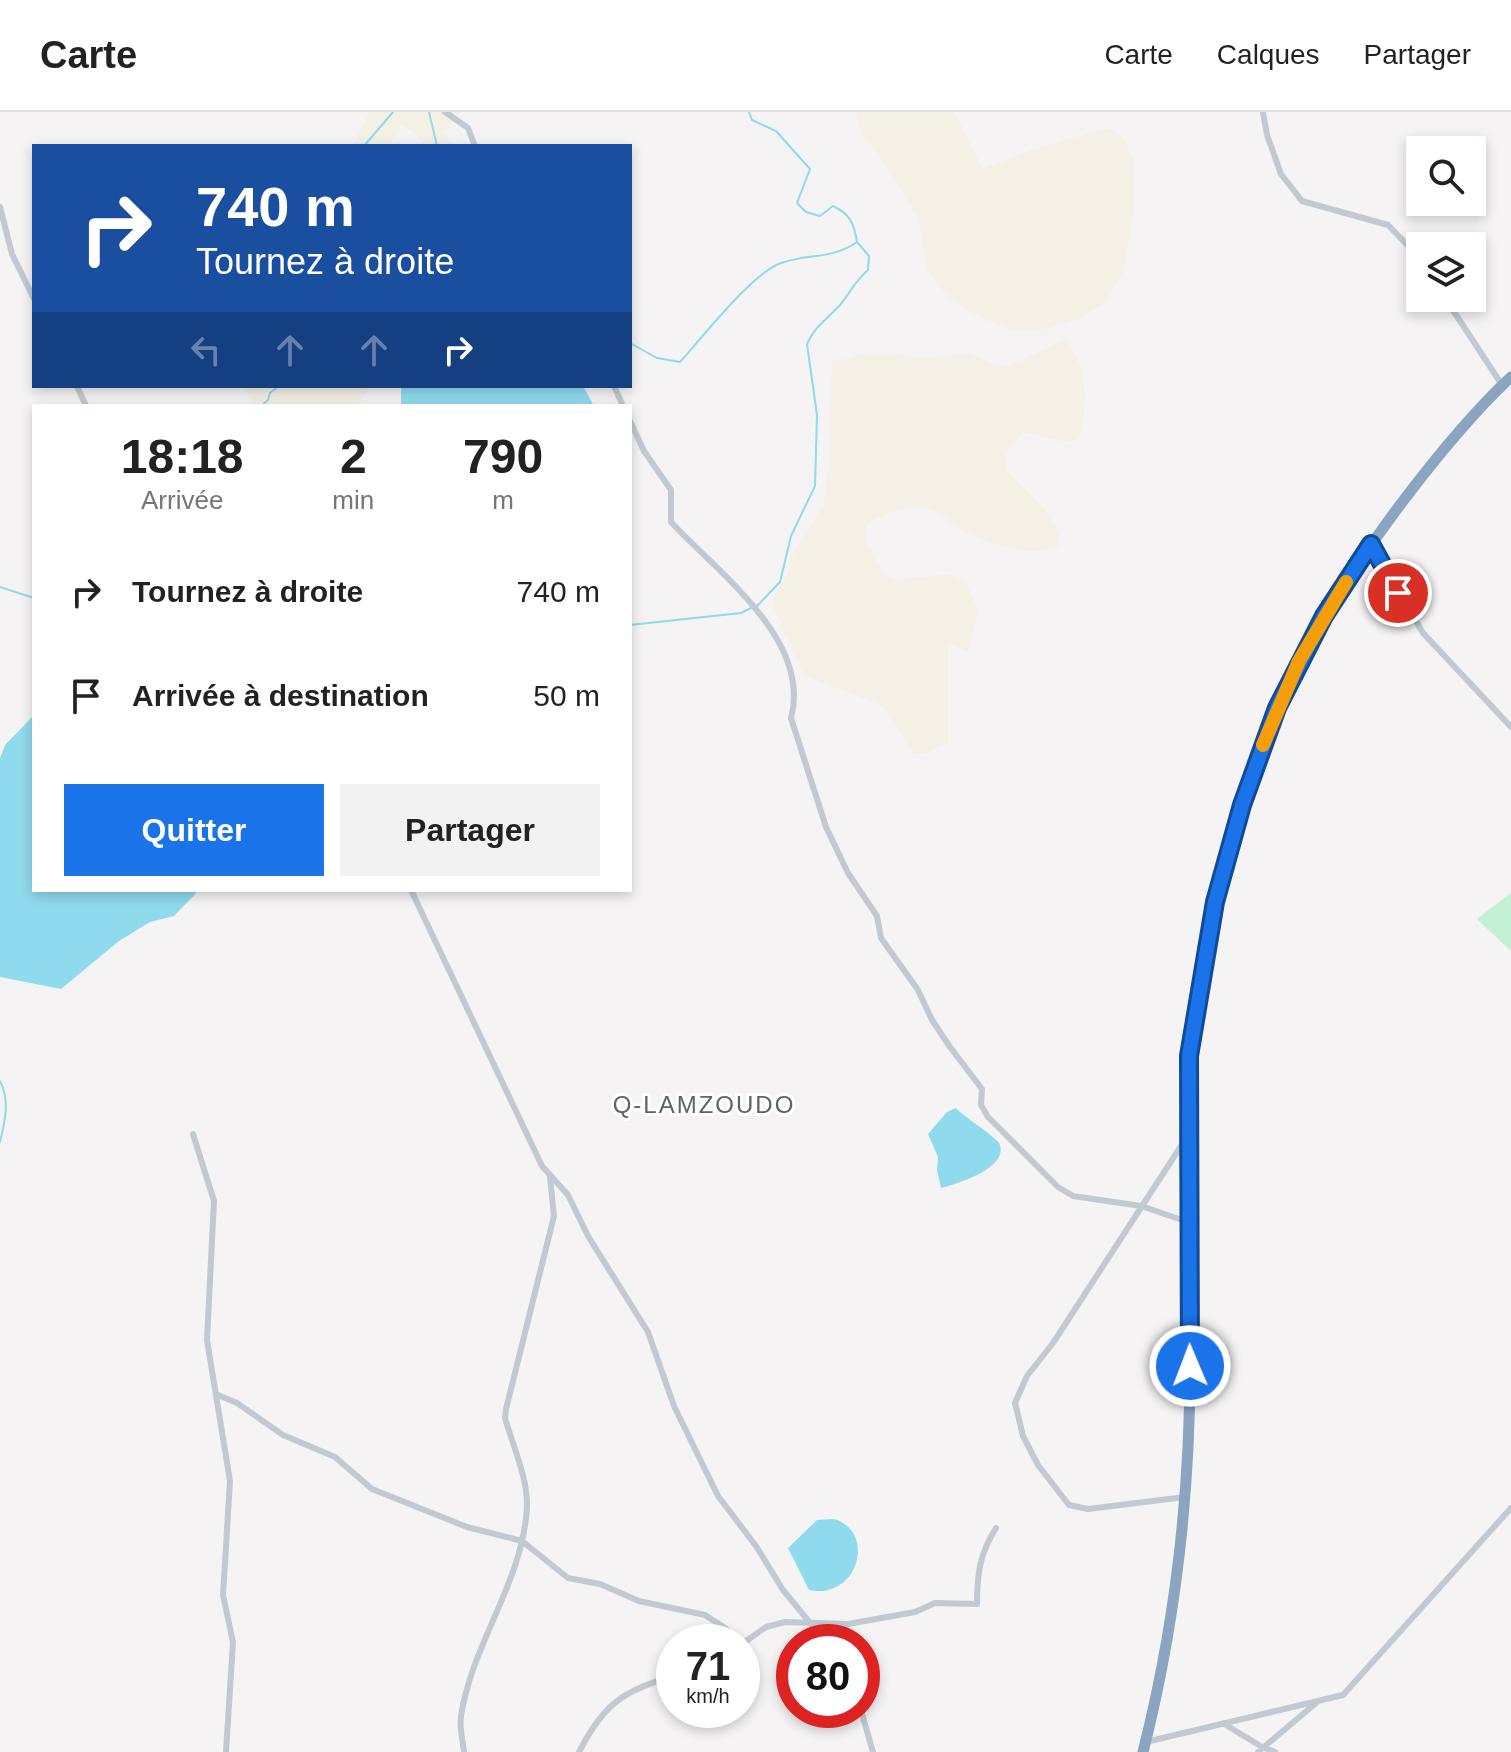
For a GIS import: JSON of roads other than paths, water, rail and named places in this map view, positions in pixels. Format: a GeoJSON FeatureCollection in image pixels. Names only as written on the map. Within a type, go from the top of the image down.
{"type":"FeatureCollection","features":[{"type":"Feature","properties":{"kind":"highway"},"geometry":{"type":"LineString","coordinates":[[1144,1747],[1164,1660],[1185,1497],[1190,1366],[1189,1056],[1215,902],[1242,805],[1277,708],[1324,616],[1371,544],[1421,477],[1507,381]]}},
{"type":"Feature","properties":{"kind":"street"},"geometry":{"type":"LineString","coordinates":[[445,112],[468,128],[474,144]]}},
{"type":"Feature","properties":{"kind":"street"},"geometry":{"type":"LineString","coordinates":[[1263,112],[1267,135],[1281,174],[1302,201],[1388,225],[1406,244]]}},
{"type":"Feature","properties":{"kind":"street"},"geometry":{"type":"LineString","coordinates":[[0,207],[12,254],[32,295]]}},
{"type":"Feature","properties":{"kind":"street"},"geometry":{"type":"LineString","coordinates":[[1455,312],[1507,381]]}},
{"type":"Feature","properties":{"kind":"street"},"geometry":{"type":"LineString","coordinates":[[632,425],[644,451],[671,490],[671,522],[755,606],[785,651],[796,702],[791,718],[826,827],[848,873],[877,916],[881,938],[918,990],[950,1047],[982,1089],[981,1105],[988,1117],[1029,1161],[1073,1196],[1141,1206],[1188,1222]]}},
{"type":"Feature","properties":{"kind":"street"},"geometry":{"type":"LineString","coordinates":[[1371,544],[1423,633],[1511,727]]}},
{"type":"Feature","properties":{"kind":"street"},"geometry":{"type":"LineString","coordinates":[[412,892],[550,1177],[568,1195],[588,1236],[648,1332],[674,1406],[718,1496],[809,1622]]}},
{"type":"Feature","properties":{"kind":"street"},"geometry":{"type":"LineString","coordinates":[[193,1134],[214,1201],[207,1340],[218,1395],[230,1497],[223,1595],[233,1642],[226,1752]]}},
{"type":"Feature","properties":{"kind":"street"},"geometry":{"type":"LineString","coordinates":[[1185,1497],[1088,1509],[1069,1505],[1038,1465],[1016,1416],[1015,1403],[1027,1376],[1053,1343],[1187,1137]]}},
{"type":"Feature","properties":{"kind":"street"},"geometry":{"type":"LineString","coordinates":[[464,1752],[460,1719],[470,1678],[507,1594],[522,1541],[526,1493],[505,1418],[554,1216],[550,1177]]}},
{"type":"Feature","properties":{"kind":"street"},"geometry":{"type":"LineString","coordinates":[[218,1395],[237,1403],[283,1435],[335,1457],[372,1489],[467,1527],[522,1541],[568,1578],[600,1584],[639,1601],[705,1615],[719,1624]]}},
{"type":"Feature","properties":{"kind":"street"},"geometry":{"type":"LineString","coordinates":[[1144,1747],[1343,1695],[1511,1508]]}},
{"type":"Feature","properties":{"kind":"street"},"geometry":{"type":"LineString","coordinates":[[760,1631],[785,1622],[848,1624],[915,1612],[935,1603],[977,1604],[977,1570],[986,1544],[996,1528]]}},
{"type":"Feature","properties":{"kind":"street"},"geometry":{"type":"LineString","coordinates":[[579,1752],[594,1723],[642,1684],[656,1680]]}},
{"type":"Feature","properties":{"kind":"street"},"geometry":{"type":"LineString","coordinates":[[1260,1750],[1319,1701]]}},
{"type":"Feature","properties":{"kind":"street"},"geometry":{"type":"LineString","coordinates":[[1225,1724],[1260,1750],[1275,1752]]}},
{"type":"Feature","properties":{"kind":"street"},"geometry":{"type":"LineString","coordinates":[[866,1728],[873,1752]]}},
{"type":"Feature","properties":{"kind":"water"},"geometry":{"type":"Polygon","coordinates":[[[401,388],[584,388],[593,404],[401,404],[401,388]]]}},
{"type":"Feature","properties":{"kind":"water"},"geometry":{"type":"Polygon","coordinates":[[[32,717],[32,892],[197,892],[174,916],[150,922],[119,941],[61,989],[0,977],[0,758],[5,745],[32,717]]]}},
{"type":"Feature","properties":{"kind":"water"},"geometry":{"type":"Polygon","coordinates":[[[956,1108],[997,1140],[1001,1152],[990,1167],[980,1173],[941,1188],[938,1157],[928,1134],[947,1112],[956,1108]]]}},
{"type":"Feature","properties":{"kind":"water"},"geometry":{"type":"Polygon","coordinates":[[[834,1519],[847,1526],[855,1537],[858,1550],[856,1563],[840,1585],[826,1590],[809,1590],[788,1548],[817,1520],[834,1519]]]}},
{"type":"Feature","properties":{"kind":"waterway"},"geometry":{"type":"LineString","coordinates":[[366,144],[393,112]]}},
{"type":"Feature","properties":{"kind":"waterway"},"geometry":{"type":"LineString","coordinates":[[429,112],[437,144]]}},
{"type":"Feature","properties":{"kind":"waterway"},"geometry":{"type":"LineString","coordinates":[[632,344],[657,358],[680,362],[742,293],[769,269],[791,260],[829,254],[857,242],[854,229],[844,212],[833,206],[820,216],[806,212],[797,203],[810,169],[776,131],[752,120],[749,112]]}},
{"type":"Feature","properties":{"kind":"waterway"},"geometry":{"type":"LineString","coordinates":[[757,606],[780,582],[791,536],[815,486],[817,415],[807,344],[817,328],[868,270],[869,256],[857,242]]}},
{"type":"Feature","properties":{"kind":"waterway"},"geometry":{"type":"LineString","coordinates":[[263,404],[276,388]]}},
{"type":"Feature","properties":{"kind":"waterway"},"geometry":{"type":"LineString","coordinates":[[0,587],[32,597]]}},
{"type":"Feature","properties":{"kind":"waterway"},"geometry":{"type":"LineString","coordinates":[[632,625],[741,613],[751,608]]}},
{"type":"Feature","properties":{"kind":"waterway"},"geometry":{"type":"LineString","coordinates":[[0,1081],[6,1103],[0,1142]]}},
{"type":"Feature","properties":{"kind":"district","name":"Q-LAMZOUDO"},"geometry":{"type":"Point","coordinates":[704,1104]}}]}
